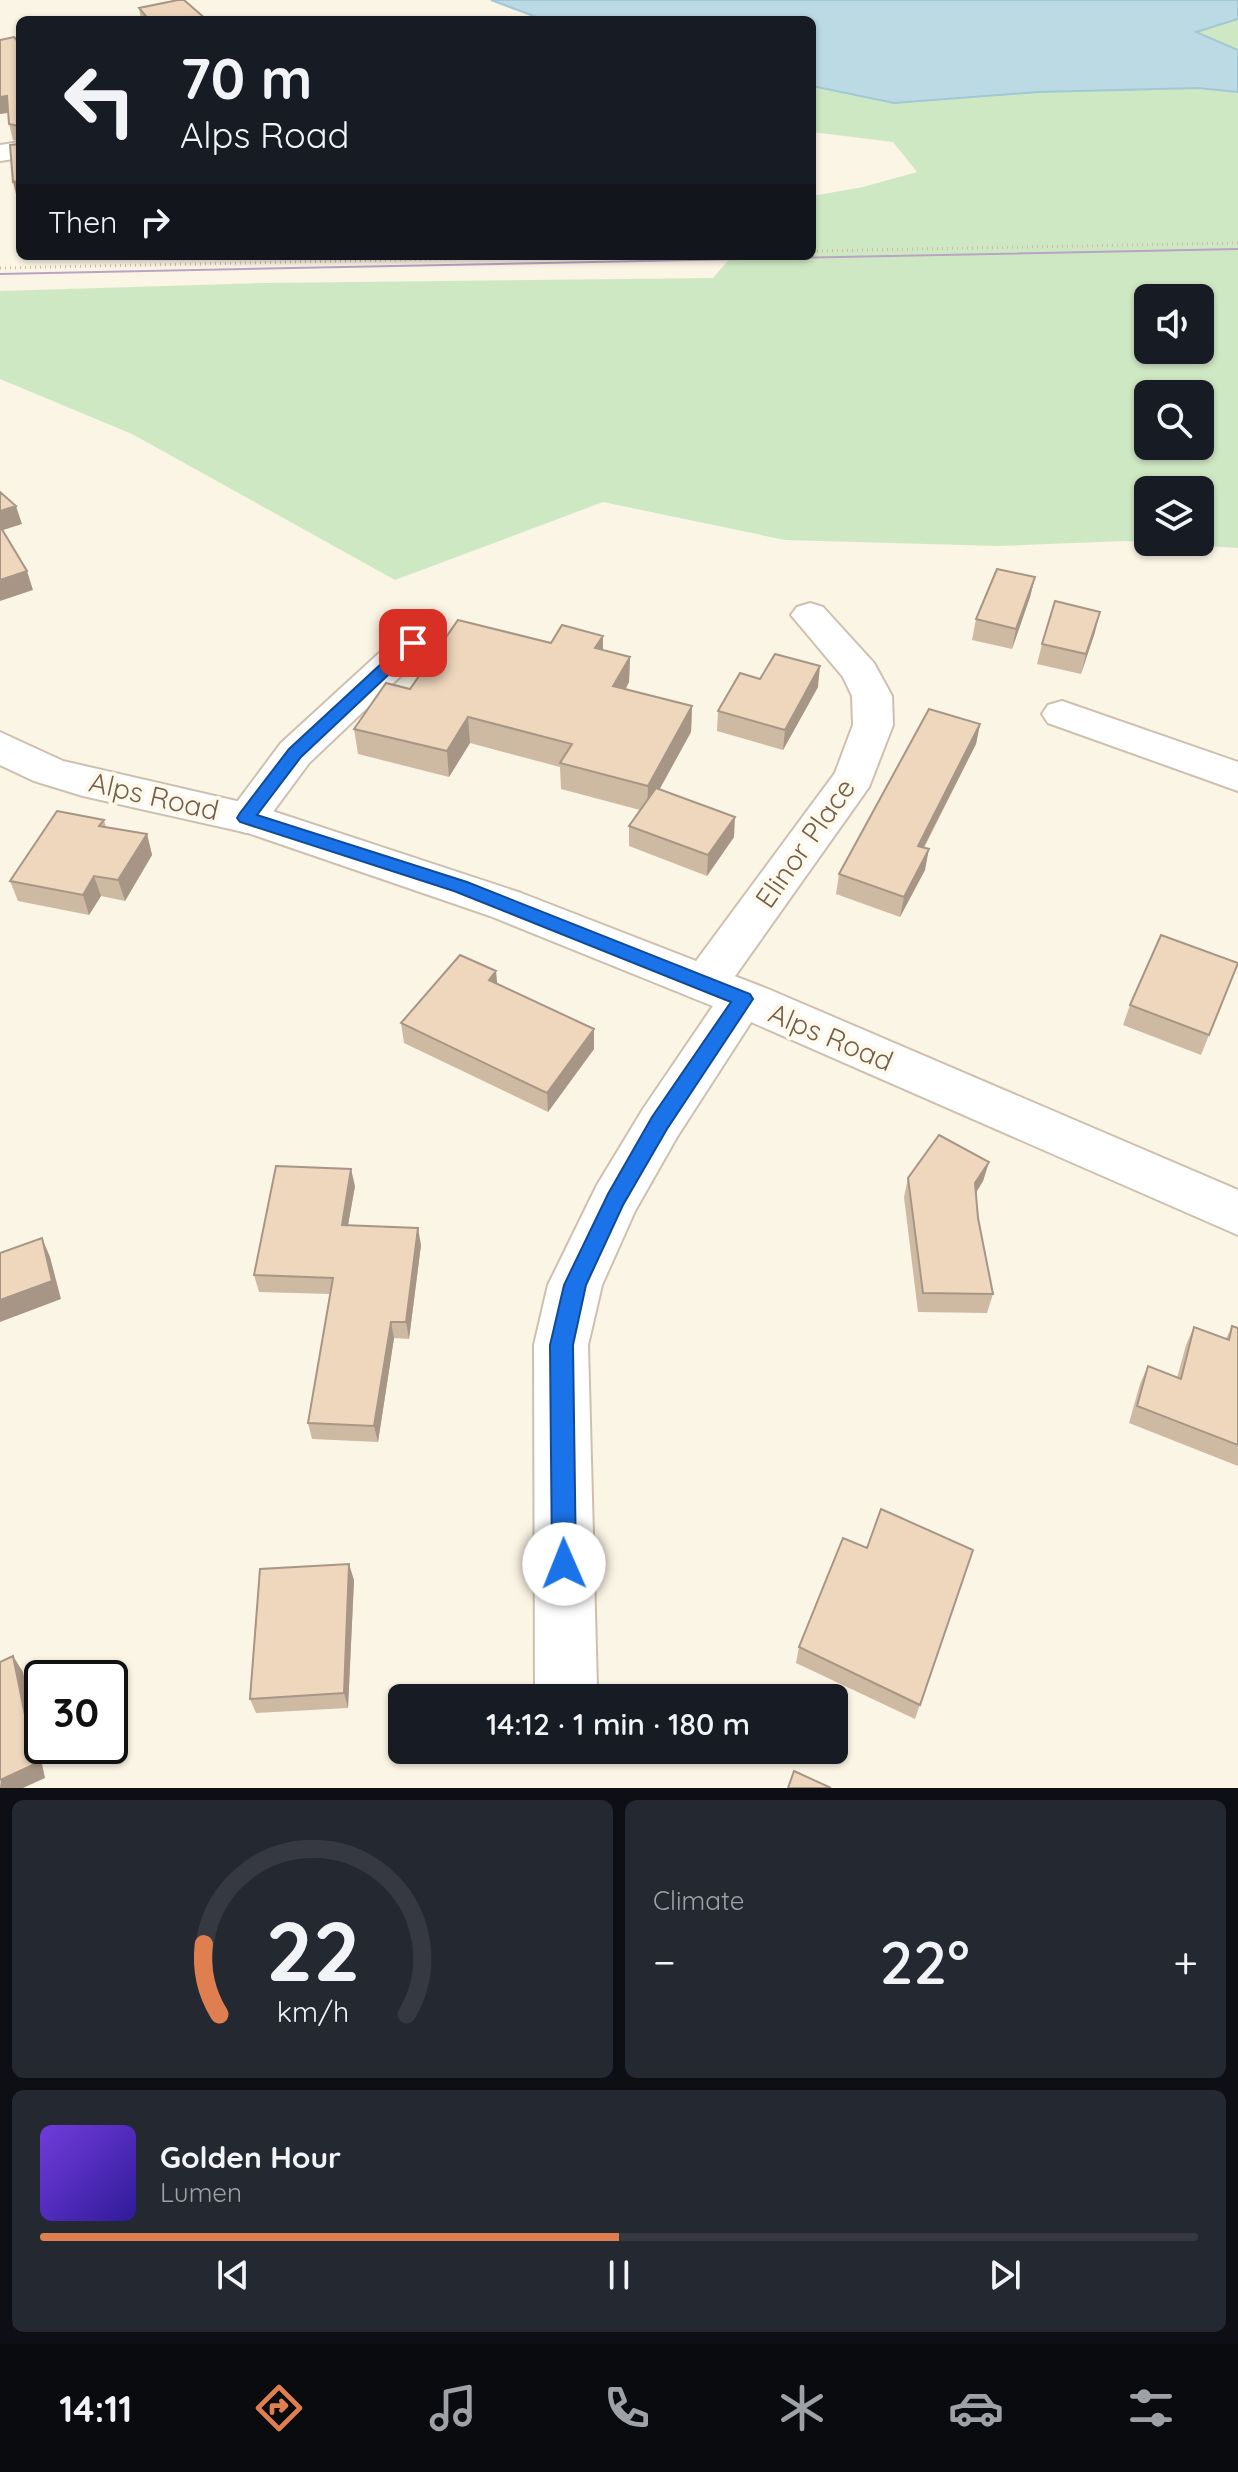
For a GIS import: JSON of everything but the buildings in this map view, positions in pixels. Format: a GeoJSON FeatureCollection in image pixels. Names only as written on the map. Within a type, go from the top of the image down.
{"type":"FeatureCollection","features":[{"type":"Feature","properties":{"kind":"street","name":"Elinor Place"},"geometry":{"type":"LineString","coordinates":[[566,1684],[561,1345],[575,1285],[615,1200],[660,1123],[724,991],[854,777],[873,725],[872,696],[860,672],[810,615]]}},
{"type":"Feature","properties":{"kind":"street"},"geometry":{"type":"LineString","coordinates":[[246,818],[295,753],[413,643]]}},
{"type":"Feature","properties":{"kind":"street"},"geometry":{"type":"LineString","coordinates":[[1062,714],[1238,777]]}},
{"type":"Feature","properties":{"kind":"street","name":"Alps Road"},"geometry":{"type":"LineString","coordinates":[[2,752],[45,769],[246,818],[461,886],[724,991],[1238,1213]]}},
{"type":"Feature","properties":{"kind":"path"},"geometry":{"type":"LineString","coordinates":[[816,251],[1238,243]]}},
{"type":"Feature","properties":{"kind":"path"},"geometry":{"type":"LineString","coordinates":[[0,268],[391,260]]}},
{"type":"Feature","properties":{"kind":"green space"},"geometry":{"type":"Polygon","coordinates":[[[1238,19],[1238,50],[1195,32],[1238,19]]]}},
{"type":"Feature","properties":{"kind":"green space"},"geometry":{"type":"Polygon","coordinates":[[[816,87],[894,103],[1038,92],[1198,88],[1238,92],[1238,548],[1214,547],[1214,476],[1134,476],[1134,542],[998,546],[785,540],[603,502],[395,580],[132,434],[0,379],[0,291],[264,283],[713,278],[729,260],[816,260],[816,195],[863,187],[917,172],[893,142],[816,132],[816,87]]]}},
{"type":"Feature","properties":{"kind":"water"},"geometry":{"type":"Polygon","coordinates":[[[491,0],[1238,0],[1238,19],[1196,32],[1238,50],[1238,92],[1198,88],[1038,92],[894,103],[816,87],[816,16],[533,16],[491,0]]]}},
{"type":"Feature","properties":{"kind":"tram line"},"geometry":{"type":"LineString","coordinates":[[816,258],[1238,249]]}},
{"type":"Feature","properties":{"kind":"tram line"},"geometry":{"type":"LineString","coordinates":[[0,274],[693,260]]}},
{"type":"Feature","properties":{"kind":"route"},"geometry":{"type":"LineString","coordinates":[[413,643],[295,753],[246,818],[461,886],[743,999],[660,1123],[615,1200],[575,1285],[561,1345],[564,1564]]}}]}
